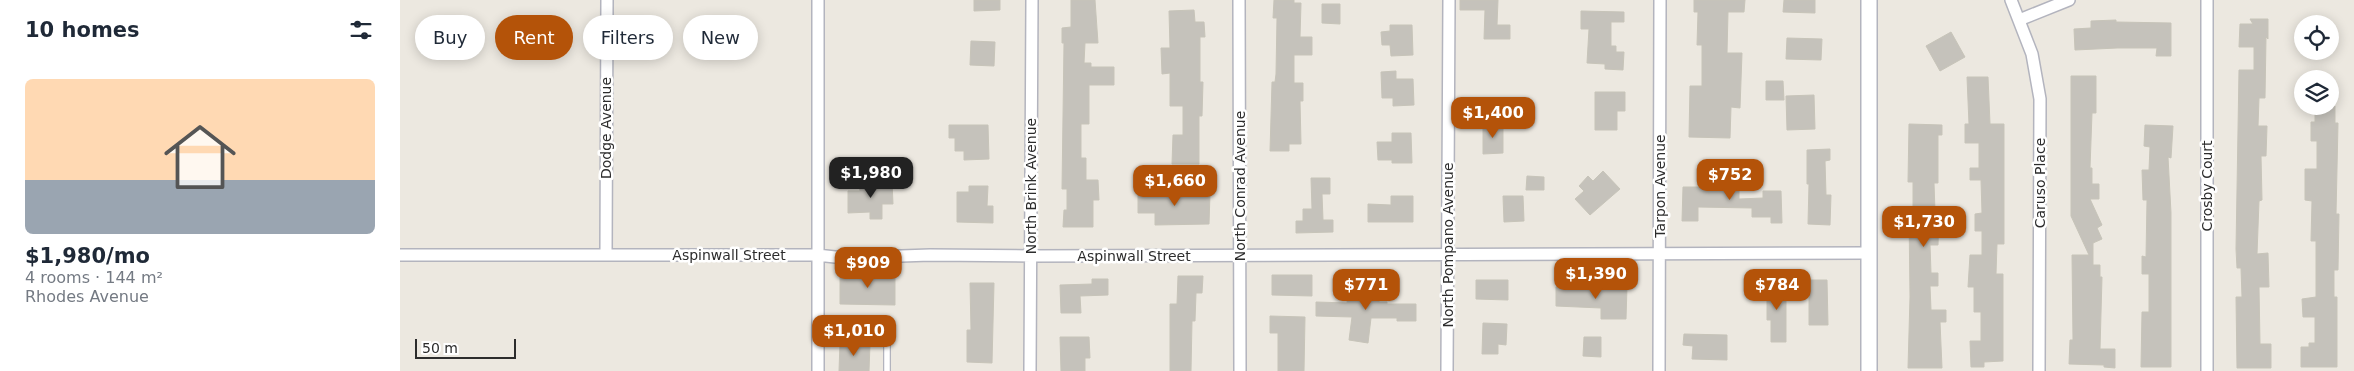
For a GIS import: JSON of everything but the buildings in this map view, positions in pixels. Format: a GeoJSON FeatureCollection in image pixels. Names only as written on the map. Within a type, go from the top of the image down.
{"type":"FeatureCollection","features":[{"type":"Feature","properties":{"kind":"street","name":"Dodge Avenue"},"geometry":{"type":"LineString","coordinates":[[606,255],[607,0]]}},
{"type":"Feature","properties":{"kind":"street"},"geometry":{"type":"LineString","coordinates":[[818,0],[818,371]]}},
{"type":"Feature","properties":{"kind":"street","name":"North Brink Avenue"},"geometry":{"type":"LineString","coordinates":[[1030,371],[1032,0]]}},
{"type":"Feature","properties":{"kind":"street","name":"North Conrad Avenue"},"geometry":{"type":"LineString","coordinates":[[1239,0],[1240,371]]}},
{"type":"Feature","properties":{"kind":"street","name":"North Pompano Avenue"},"geometry":{"type":"LineString","coordinates":[[1447,371],[1449,0]]}},
{"type":"Feature","properties":{"kind":"street","name":"Tarpon Avenue"},"geometry":{"type":"LineString","coordinates":[[1659,371],[1661,255],[1660,0]]}},
{"type":"Feature","properties":{"kind":"street"},"geometry":{"type":"LineString","coordinates":[[1868,0],[1869,371]]}},
{"type":"Feature","properties":{"kind":"street","name":"Caruso Place"},"geometry":{"type":"LineString","coordinates":[[2011,0],[2032,54],[2040,99],[2039,371]]}},
{"type":"Feature","properties":{"kind":"street"},"geometry":{"type":"LineString","coordinates":[[2019,20],[2069,0]]}},
{"type":"Feature","properties":{"kind":"street","name":"Crosby Court"},"geometry":{"type":"LineString","coordinates":[[2207,0],[2207,371]]}},
{"type":"Feature","properties":{"kind":"street","name":"Aspinwall Street"},"geometry":{"type":"LineString","coordinates":[[400,255],[817,255],[844,258],[930,255],[1241,256],[1868,253]]}},
{"type":"Feature","properties":{"kind":"lane"},"geometry":{"type":"LineString","coordinates":[[886,324],[887,371]]}}]}
